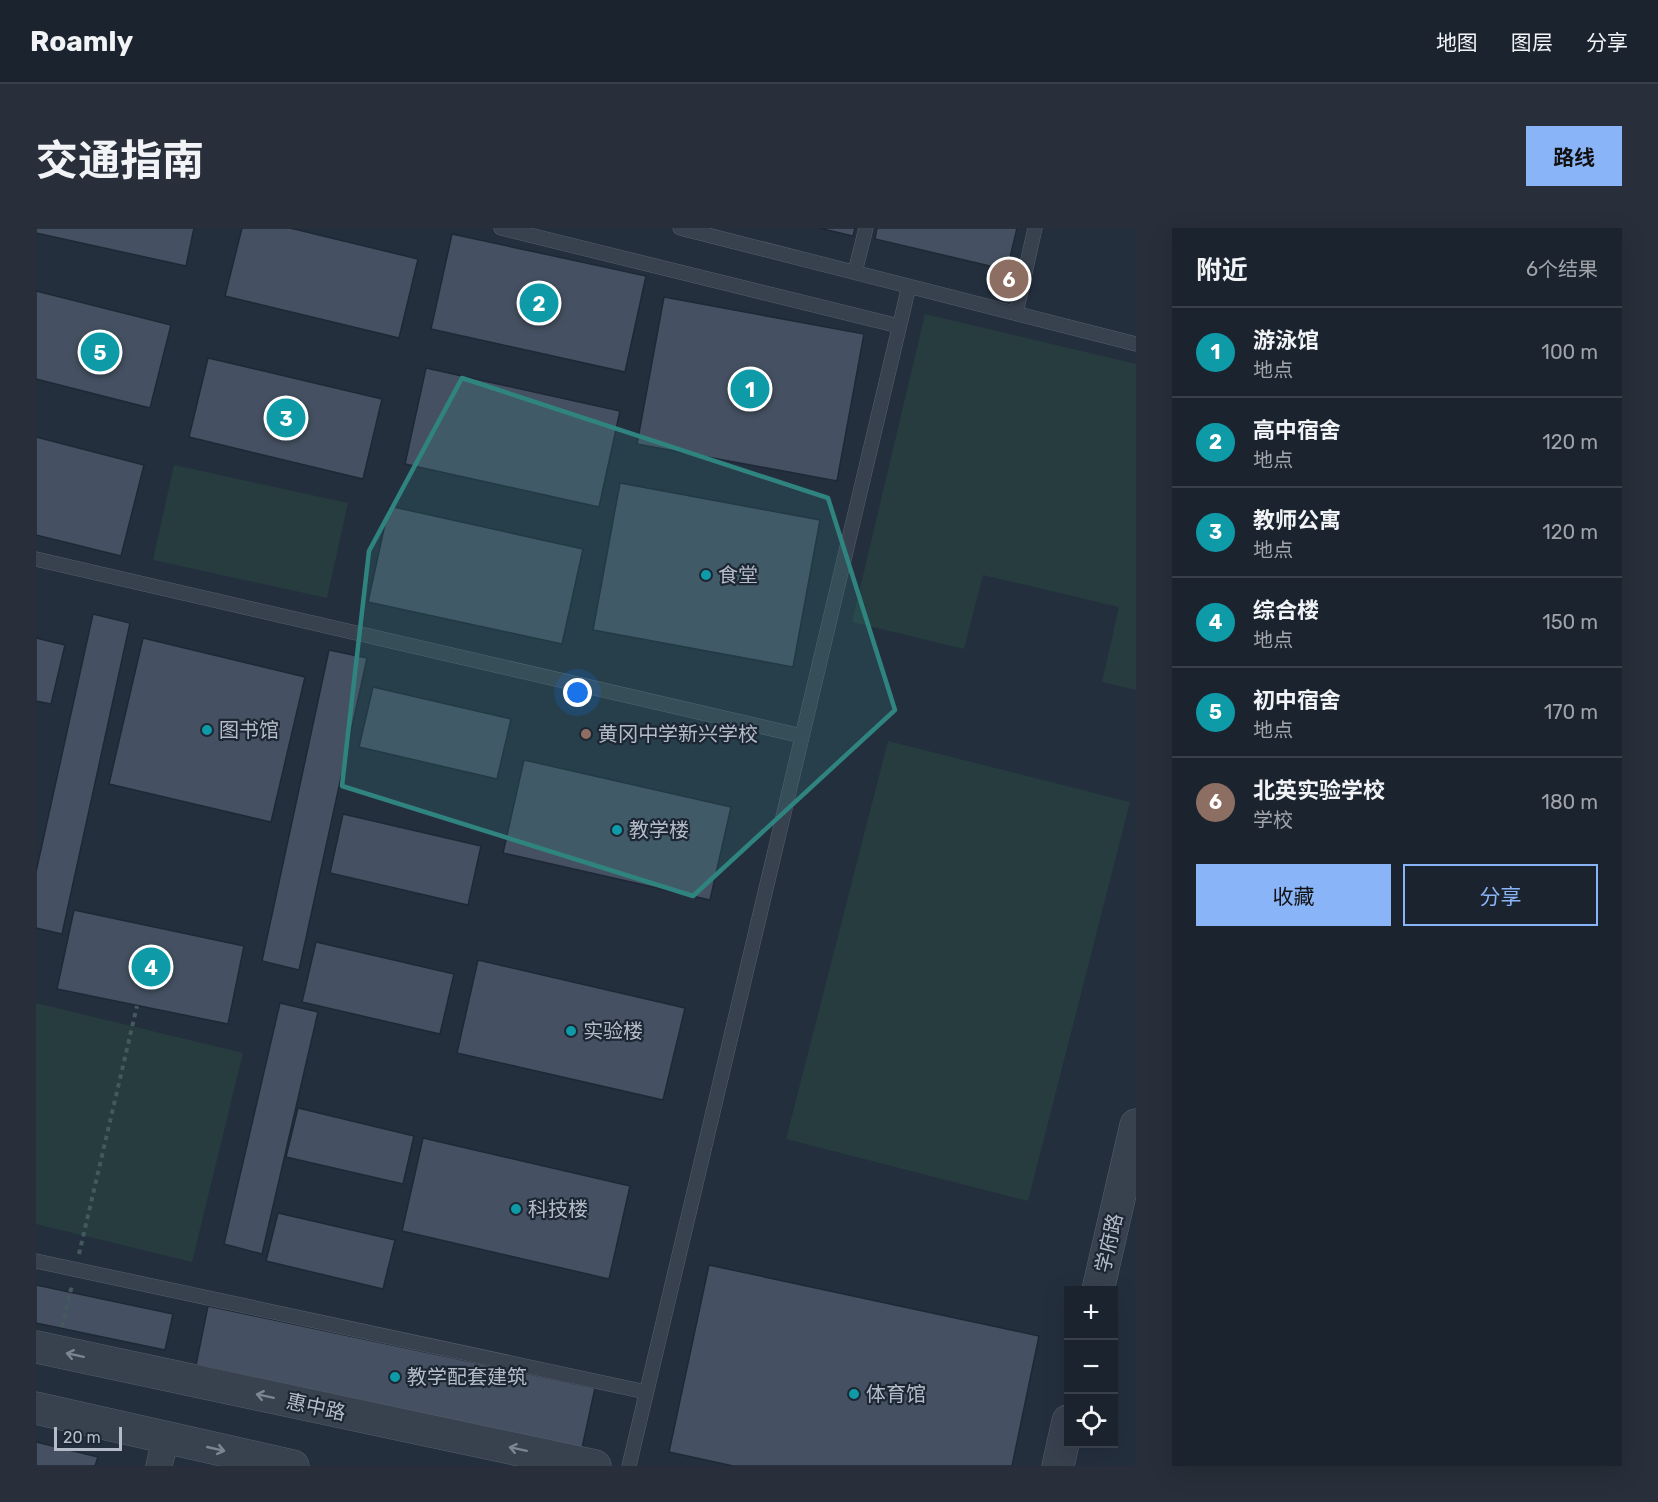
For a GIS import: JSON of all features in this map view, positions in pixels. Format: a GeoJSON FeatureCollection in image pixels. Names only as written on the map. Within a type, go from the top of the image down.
{"type":"FeatureCollection","features":[{"type":"Feature","properties":{"kind":"street","name":"学府路"},"geometry":{"type":"LineString","coordinates":[[1099,1286],[1136,1125]]}},
{"type":"Feature","properties":{"kind":"street","name":"惠中路"},"geometry":{"type":"LineString","coordinates":[[46,1349],[596,1466]]}},
{"type":"Feature","properties":{"kind":"street"},"geometry":{"type":"LineString","coordinates":[[36,1408],[162,1452],[293,1466]]}},
{"type":"Feature","properties":{"kind":"street"},"geometry":{"type":"LineString","coordinates":[[1058,1466],[1064,1438]]}},
{"type":"Feature","properties":{"kind":"lane"},"geometry":{"type":"LineString","coordinates":[[501,228],[899,326]]}},
{"type":"Feature","properties":{"kind":"lane"},"geometry":{"type":"LineString","coordinates":[[680,228],[1136,344]]}},
{"type":"Feature","properties":{"kind":"lane"},"geometry":{"type":"LineString","coordinates":[[855,272],[866,228]]}},
{"type":"Feature","properties":{"kind":"lane"},"geometry":{"type":"LineString","coordinates":[[1016,313],[1035,228]]}},
{"type":"Feature","properties":{"kind":"lane"},"geometry":{"type":"LineString","coordinates":[[629,1466],[909,286]]}},
{"type":"Feature","properties":{"kind":"lane"},"geometry":{"type":"LineString","coordinates":[[36,559],[802,736]]}},
{"type":"Feature","properties":{"kind":"lane"},"geometry":{"type":"LineString","coordinates":[[36,1261],[646,1392]]}},
{"type":"Feature","properties":{"kind":"path"},"geometry":{"type":"LineString","coordinates":[[46,1349],[76,1270],[136,1006]]}},
{"type":"Feature","properties":{"kind":"highlighted area"},"geometry":{"type":"Polygon","coordinates":[[[462,378],[828,498],[895,710],[693,896],[342,786],[369,551],[462,378]]]}},
{"type":"Feature","properties":{"kind":"green space"},"geometry":{"type":"Polygon","coordinates":[[[925,314],[1136,364],[1136,690],[1102,682],[1119,607],[983,575],[964,649],[852,622],[925,314]]]}},
{"type":"Feature","properties":{"kind":"green space"},"geometry":{"type":"Polygon","coordinates":[[[174,465],[348,503],[327,598],[153,560],[174,465]]]}},
{"type":"Feature","properties":{"kind":"green space"},"geometry":{"type":"Polygon","coordinates":[[[888,741],[1130,802],[1028,1201],[786,1139],[888,741]]]}},
{"type":"Feature","properties":{"kind":"green space"},"geometry":{"type":"Polygon","coordinates":[[[36,1003],[243,1053],[192,1262],[36,1224],[36,1003]]]}},
{"type":"Feature","properties":{"kind":"building"},"geometry":{"type":"Polygon","coordinates":[[[36,228],[194,228],[186,266],[36,233],[36,228]]]}},
{"type":"Feature","properties":{"kind":"building"},"geometry":{"type":"Polygon","coordinates":[[[242,228],[290,228],[418,259],[399,338],[225,296],[242,228]]]}},
{"type":"Feature","properties":{"kind":"building"},"geometry":{"type":"Polygon","coordinates":[[[819,228],[855,228],[853,236],[819,228]]]}},
{"type":"Feature","properties":{"kind":"building"},"geometry":{"type":"Polygon","coordinates":[[[877,228],[1017,228],[1007,270],[875,239],[877,228]]]}},
{"type":"Feature","properties":{"kind":"building"},"geometry":{"type":"Polygon","coordinates":[[[452,234],[646,276],[625,372],[431,329],[452,234]]]}},
{"type":"Feature","properties":{"kind":"building"},"geometry":{"type":"Polygon","coordinates":[[[36,291],[171,325],[150,408],[36,379],[36,291]]]}},
{"type":"Feature","properties":{"kind":"building"},"geometry":{"type":"Polygon","coordinates":[[[664,297],[864,334],[837,481],[637,444],[664,297]]]}},
{"type":"Feature","properties":{"kind":"building"},"geometry":{"type":"Polygon","coordinates":[[[208,358],[382,399],[363,479],[189,437],[208,358]]]}},
{"type":"Feature","properties":{"kind":"building"},"geometry":{"type":"Polygon","coordinates":[[[426,368],[620,411],[599,507],[405,464],[426,368]]]}},
{"type":"Feature","properties":{"kind":"building"},"geometry":{"type":"Polygon","coordinates":[[[36,437],[144,465],[121,556],[36,535],[36,437]]]}},
{"type":"Feature","properties":{"kind":"building","name":"食堂"},"geometry":{"type":"Polygon","coordinates":[[[620,483],[820,520],[793,667],[593,630],[620,483]]]}},
{"type":"Feature","properties":{"kind":"building"},"geometry":{"type":"Polygon","coordinates":[[[389,506],[583,549],[562,644],[368,602],[389,506]]]}},
{"type":"Feature","properties":{"kind":"building"},"geometry":{"type":"Polygon","coordinates":[[[93,614],[130,623],[62,934],[36,928],[36,872],[93,614]]]}},
{"type":"Feature","properties":{"kind":"building"},"geometry":{"type":"Polygon","coordinates":[[[36,638],[65,645],[51,704],[36,701],[36,638]]]}},
{"type":"Feature","properties":{"kind":"building","name":"图书馆"},"geometry":{"type":"Polygon","coordinates":[[[143,638],[305,677],[271,822],[109,784],[143,638]]]}},
{"type":"Feature","properties":{"kind":"building"},"geometry":{"type":"Polygon","coordinates":[[[329,650],[367,658],[299,970],[262,961],[329,650]]]}},
{"type":"Feature","properties":{"kind":"building"},"geometry":{"type":"Polygon","coordinates":[[[373,687],[511,719],[497,779],[359,747],[373,687]]]}},
{"type":"Feature","properties":{"kind":"building","name":"教学楼"},"geometry":{"type":"Polygon","coordinates":[[[524,760],[731,807],[710,900],[503,853],[524,760]]]}},
{"type":"Feature","properties":{"kind":"building"},"geometry":{"type":"Polygon","coordinates":[[[343,814],[481,846],[468,905],[330,873],[343,814]]]}},
{"type":"Feature","properties":{"kind":"building"},"geometry":{"type":"Polygon","coordinates":[[[74,910],[244,946],[228,1024],[57,989],[74,910]]]}},
{"type":"Feature","properties":{"kind":"building"},"geometry":{"type":"Polygon","coordinates":[[[316,942],[454,974],[440,1034],[302,1002],[316,942]]]}},
{"type":"Feature","properties":{"kind":"building","name":"实验楼"},"geometry":{"type":"Polygon","coordinates":[[[478,960],[685,1008],[663,1100],[457,1053],[478,960]]]}},
{"type":"Feature","properties":{"kind":"building"},"geometry":{"type":"Polygon","coordinates":[[[280,1003],[318,1012],[262,1254],[224,1244],[280,1003]]]}},
{"type":"Feature","properties":{"kind":"building"},"geometry":{"type":"Polygon","coordinates":[[[298,1108],[414,1136],[403,1184],[286,1157],[298,1108]]]}},
{"type":"Feature","properties":{"kind":"building","name":"科技楼"},"geometry":{"type":"Polygon","coordinates":[[[423,1138],[630,1186],[609,1279],[402,1231],[423,1138]]]}},
{"type":"Feature","properties":{"kind":"building"},"geometry":{"type":"Polygon","coordinates":[[[278,1213],[395,1240],[383,1289],[266,1261],[278,1213]]]}},
{"type":"Feature","properties":{"kind":"building","name":"体育馆"},"geometry":{"type":"Polygon","coordinates":[[[709,1265],[1039,1336],[1012,1466],[733,1466],[669,1452],[709,1265]]]}},
{"type":"Feature","properties":{"kind":"building"},"geometry":{"type":"Polygon","coordinates":[[[36,1285],[173,1314],[165,1350],[36,1323],[36,1285]]]}},
{"type":"Feature","properties":{"kind":"building","name":"教学配套建筑"},"geometry":{"type":"Polygon","coordinates":[[[208,1306],[595,1388],[582,1448],[196,1365],[208,1306]]]}},
{"type":"Feature","properties":{"kind":"building"},"geometry":{"type":"Polygon","coordinates":[[[36,1442],[98,1457],[95,1466],[36,1466],[36,1442]]]}},
{"type":"Feature","properties":{"kind":"place","name":"北英实验学校"},"geometry":{"type":"Point","coordinates":[1009,279]}},
{"type":"Feature","properties":{"kind":"place","name":"高中宿舍"},"geometry":{"type":"Point","coordinates":[539,303]}},
{"type":"Feature","properties":{"kind":"place","name":"初中宿舍"},"geometry":{"type":"Point","coordinates":[100,352]}},
{"type":"Feature","properties":{"kind":"place","name":"游泳馆"},"geometry":{"type":"Point","coordinates":[750,389]}},
{"type":"Feature","properties":{"kind":"place","name":"教师公寓"},"geometry":{"type":"Point","coordinates":[286,418]}},
{"type":"Feature","properties":{"kind":"place","name":"食堂"},"geometry":{"type":"Point","coordinates":[706,575]}},
{"type":"Feature","properties":{"kind":"place","name":"图书馆"},"geometry":{"type":"Point","coordinates":[207,730]}},
{"type":"Feature","properties":{"kind":"place","name":"黄冈中学新兴学校"},"geometry":{"type":"Point","coordinates":[586,734]}},
{"type":"Feature","properties":{"kind":"place","name":"教学楼"},"geometry":{"type":"Point","coordinates":[617,830]}},
{"type":"Feature","properties":{"kind":"place","name":"综合楼"},"geometry":{"type":"Point","coordinates":[151,967]}},
{"type":"Feature","properties":{"kind":"place","name":"实验楼"},"geometry":{"type":"Point","coordinates":[571,1031]}},
{"type":"Feature","properties":{"kind":"place","name":"科技楼"},"geometry":{"type":"Point","coordinates":[516,1209]}},
{"type":"Feature","properties":{"kind":"place","name":"教学配套建筑"},"geometry":{"type":"Point","coordinates":[395,1377]}},
{"type":"Feature","properties":{"kind":"place","name":"体育馆"},"geometry":{"type":"Point","coordinates":[854,1394]}}]}
